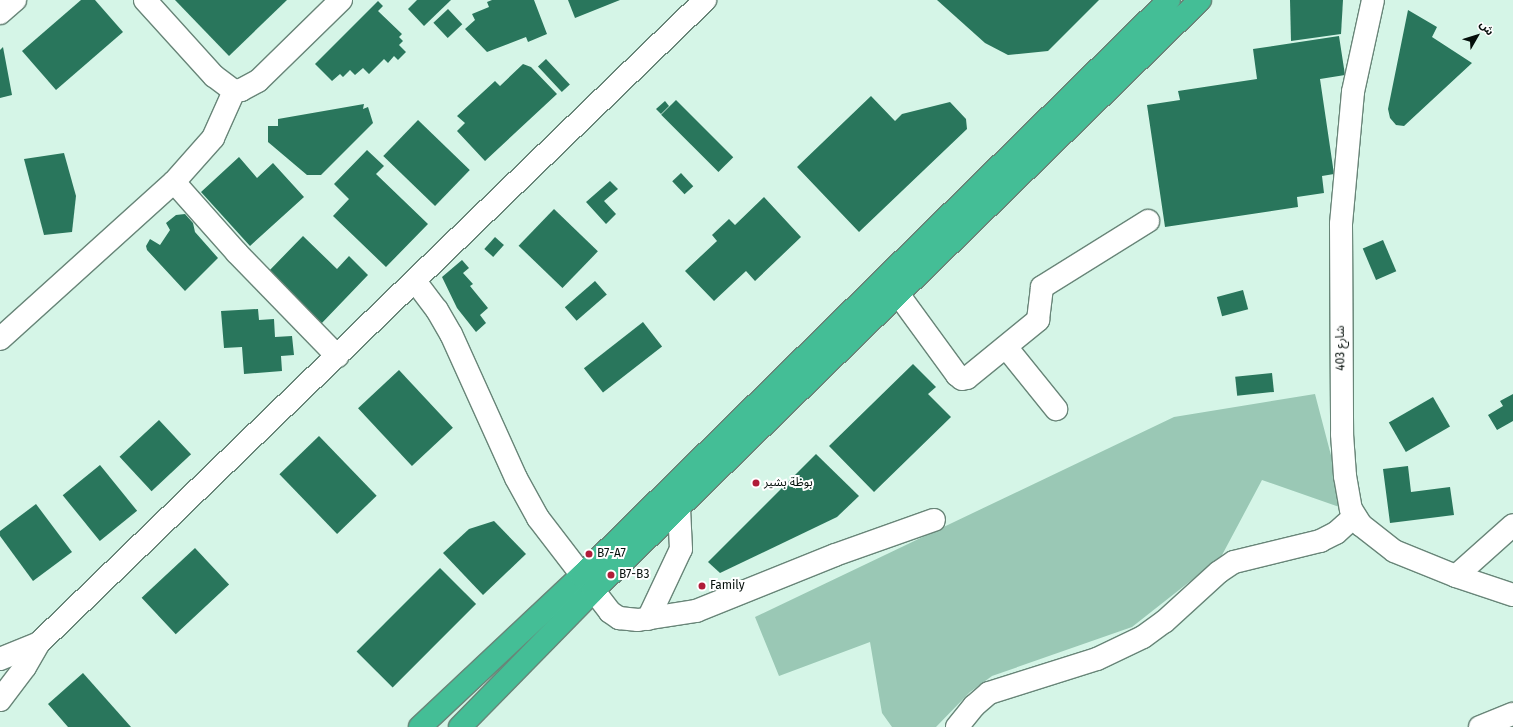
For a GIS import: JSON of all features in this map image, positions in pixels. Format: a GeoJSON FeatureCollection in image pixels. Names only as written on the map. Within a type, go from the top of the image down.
{"type":"FeatureCollection","features":[{"type":"Feature","properties":{"kind":"highway"},"geometry":{"type":"LineString","coordinates":[[460,727],[587,583],[1169,0]]}},
{"type":"Feature","properties":{"kind":"highway"},"geometry":{"type":"LineString","coordinates":[[420,727],[587,583],[679,508],[1200,0]]}},
{"type":"Feature","properties":{"kind":"street"},"geometry":{"type":"LineString","coordinates":[[0,13],[15,0]]}},
{"type":"Feature","properties":{"kind":"street"},"geometry":{"type":"LineString","coordinates":[[145,0],[214,76],[234,91],[241,90],[258,81],[341,0]]}},
{"type":"Feature","properties":{"kind":"street"},"geometry":{"type":"LineString","coordinates":[[0,700],[25,667],[38,643],[415,281],[704,0]]}},
{"type":"Feature","properties":{"kind":"street","name":"شارع 403"},"geometry":{"type":"LineString","coordinates":[[1354,517],[1345,476],[1342,434],[1341,224],[1354,92],[1373,0]]}},
{"type":"Feature","properties":{"kind":"street"},"geometry":{"type":"LineString","coordinates":[[0,339],[174,182],[213,138],[234,91]]}},
{"type":"Feature","properties":{"kind":"street"},"geometry":{"type":"LineString","coordinates":[[174,182],[237,253],[337,356]]}},
{"type":"Feature","properties":{"kind":"street"},"geometry":{"type":"LineString","coordinates":[[898,294],[962,379],[967,378],[1038,320],[1042,287],[1148,221]]}},
{"type":"Feature","properties":{"kind":"street"},"geometry":{"type":"LineString","coordinates":[[415,281],[437,310],[451,334],[526,499],[549,535],[610,612],[619,618],[648,619],[680,615],[713,606],[836,555],[934,520]]}},
{"type":"Feature","properties":{"kind":"street"},"geometry":{"type":"LineString","coordinates":[[1006,347],[1056,409]]}},
{"type":"Feature","properties":{"kind":"street"},"geometry":{"type":"LineString","coordinates":[[648,619],[681,549],[679,508]]}},
{"type":"Feature","properties":{"kind":"street"},"geometry":{"type":"LineString","coordinates":[[957,727],[974,706],[989,694],[1097,659],[1143,637],[1234,562],[1320,541],[1336,533],[1354,517],[1370,534],[1394,551],[1456,576],[1513,595]]}},
{"type":"Feature","properties":{"kind":"street"},"geometry":{"type":"LineString","coordinates":[[1456,576],[1513,525]]}},
{"type":"Feature","properties":{"kind":"street"},"geometry":{"type":"LineString","coordinates":[[0,659],[38,643]]}},
{"type":"Feature","properties":{"kind":"street"},"geometry":{"type":"LineString","coordinates":[[1480,727],[1513,714]]}},
{"type":"Feature","properties":{"kind":"green space"},"geometry":{"type":"Polygon","coordinates":[[[1315,394],[1345,509],[1262,480],[1221,557],[1132,627],[992,676],[970,692],[936,727],[892,727],[882,713],[870,642],[779,676],[755,617],[1174,417],[1315,394]]]}},
{"type":"Feature","properties":{"kind":"building"},"geometry":{"type":"Polygon","coordinates":[[[81,0],[95,0],[123,32],[56,90],[22,51],[81,0]]]}},
{"type":"Feature","properties":{"kind":"building"},"geometry":{"type":"Polygon","coordinates":[[[175,0],[287,0],[229,56],[175,0]]]}},
{"type":"Feature","properties":{"kind":"building"},"geometry":{"type":"Polygon","coordinates":[[[417,0],[451,0],[424,26],[408,9],[417,0]]]}},
{"type":"Feature","properties":{"kind":"building"},"geometry":{"type":"Polygon","coordinates":[[[492,0],[534,0],[547,34],[528,42],[526,37],[487,52],[465,29],[475,20],[472,14],[489,7],[487,2],[492,0]]]}},
{"type":"Feature","properties":{"kind":"building"},"geometry":{"type":"Polygon","coordinates":[[[568,0],[620,0],[575,18],[568,0]]]}},
{"type":"Feature","properties":{"kind":"building"},"geometry":{"type":"Polygon","coordinates":[[[937,0],[1099,0],[1048,51],[1008,55],[985,43],[937,0]]]}},
{"type":"Feature","properties":{"kind":"building"},"geometry":{"type":"Polygon","coordinates":[[[1290,0],[1343,0],[1341,34],[1291,41],[1290,0]]]}},
{"type":"Feature","properties":{"kind":"building"},"geometry":{"type":"Polygon","coordinates":[[[378,1],[383,6],[378,11],[402,34],[399,37],[403,41],[399,45],[406,52],[398,60],[394,56],[388,63],[384,59],[369,74],[363,68],[355,75],[350,70],[343,77],[340,74],[332,81],[315,64],[378,1]]]}},
{"type":"Feature","properties":{"kind":"building"},"geometry":{"type":"Polygon","coordinates":[[[448,9],[462,24],[448,38],[433,23],[448,9]]]}},
{"type":"Feature","properties":{"kind":"building"},"geometry":{"type":"Polygon","coordinates":[[[1408,10],[1437,27],[1432,37],[1472,63],[1404,126],[1396,125],[1390,118],[1388,109],[1408,10]]]}},
{"type":"Feature","properties":{"kind":"building"},"geometry":{"type":"Polygon","coordinates":[[[1339,36],[1345,75],[1320,79],[1334,174],[1322,176],[1324,193],[1297,197],[1298,207],[1165,227],[1147,105],[1180,100],[1178,91],[1257,79],[1253,49],[1339,36]]]}},
{"type":"Feature","properties":{"kind":"building"},"geometry":{"type":"Polygon","coordinates":[[[3,47],[12,95],[0,98],[0,50],[3,47]]]}},
{"type":"Feature","properties":{"kind":"building"},"geometry":{"type":"Polygon","coordinates":[[[546,59],[570,85],[562,92],[538,67],[546,59]]]}},
{"type":"Feature","properties":{"kind":"building"},"geometry":{"type":"Polygon","coordinates":[[[523,64],[531,67],[557,94],[485,161],[457,131],[465,123],[457,116],[495,81],[500,86],[523,64]]]}},
{"type":"Feature","properties":{"kind":"building"},"geometry":{"type":"Polygon","coordinates":[[[871,96],[895,121],[902,114],[950,102],[966,119],[967,129],[859,232],[797,167],[871,96]]]}},
{"type":"Feature","properties":{"kind":"building"},"geometry":{"type":"Polygon","coordinates":[[[676,100],[733,157],[718,172],[661,115],[676,100]]]}},
{"type":"Feature","properties":{"kind":"building"},"geometry":{"type":"Polygon","coordinates":[[[665,101],[669,106],[661,114],[656,109],[665,101]]]}},
{"type":"Feature","properties":{"kind":"building"},"geometry":{"type":"Polygon","coordinates":[[[364,104],[363,109],[368,107],[373,123],[321,175],[307,175],[268,142],[268,126],[278,126],[278,119],[364,104]]]}},
{"type":"Feature","properties":{"kind":"building"},"geometry":{"type":"Polygon","coordinates":[[[418,120],[470,170],[435,206],[383,156],[418,120]]]}},
{"type":"Feature","properties":{"kind":"building"},"geometry":{"type":"Polygon","coordinates":[[[367,150],[384,166],[376,174],[428,224],[386,267],[333,216],[349,199],[334,184],[367,150]]]}},
{"type":"Feature","properties":{"kind":"building"},"geometry":{"type":"Polygon","coordinates":[[[64,153],[76,196],[72,232],[44,235],[24,159],[64,153]]]}},
{"type":"Feature","properties":{"kind":"building"},"geometry":{"type":"Polygon","coordinates":[[[239,157],[257,178],[273,163],[304,197],[250,246],[201,192],[239,157]]]}},
{"type":"Feature","properties":{"kind":"building"},"geometry":{"type":"Polygon","coordinates":[[[681,173],[693,186],[684,194],[672,181],[681,173]]]}},
{"type":"Feature","properties":{"kind":"building"},"geometry":{"type":"Polygon","coordinates":[[[610,181],[618,189],[604,201],[616,214],[606,224],[586,202],[610,181]]]}},
{"type":"Feature","properties":{"kind":"building"},"geometry":{"type":"Polygon","coordinates":[[[764,197],[801,237],[755,281],[746,271],[714,301],[685,271],[717,241],[712,235],[729,219],[735,225],[764,197]]]}},
{"type":"Feature","properties":{"kind":"building"},"geometry":{"type":"Polygon","coordinates":[[[554,209],[598,251],[562,288],[519,246],[554,209]]]}},
{"type":"Feature","properties":{"kind":"building"},"geometry":{"type":"Polygon","coordinates":[[[185,214],[193,223],[195,232],[218,258],[185,291],[147,250],[146,246],[150,239],[160,245],[170,230],[166,223],[176,215],[185,214]]]}},
{"type":"Feature","properties":{"kind":"building"},"geometry":{"type":"Polygon","coordinates":[[[303,236],[337,269],[349,256],[368,275],[320,325],[267,273],[303,236]]]}},
{"type":"Feature","properties":{"kind":"building"},"geometry":{"type":"Polygon","coordinates":[[[495,237],[504,245],[493,257],[484,249],[495,237]]]}},
{"type":"Feature","properties":{"kind":"building"},"geometry":{"type":"Polygon","coordinates":[[[1383,240],[1396,271],[1376,280],[1363,249],[1383,240]]]}},
{"type":"Feature","properties":{"kind":"building"},"geometry":{"type":"Polygon","coordinates":[[[462,260],[469,268],[463,273],[473,284],[470,286],[488,308],[480,315],[486,323],[476,332],[457,308],[442,277],[462,260]]]}},
{"type":"Feature","properties":{"kind":"building"},"geometry":{"type":"Polygon","coordinates":[[[595,281],[607,295],[577,321],[565,307],[595,281]]]}},
{"type":"Feature","properties":{"kind":"building"},"geometry":{"type":"Polygon","coordinates":[[[1243,290],[1248,309],[1222,316],[1217,297],[1243,290]]]}},
{"type":"Feature","properties":{"kind":"building"},"geometry":{"type":"Polygon","coordinates":[[[258,309],[259,320],[274,319],[275,337],[292,336],[294,355],[281,356],[282,371],[244,374],[242,347],[224,348],[221,311],[258,309]]]}},
{"type":"Feature","properties":{"kind":"building"},"geometry":{"type":"Polygon","coordinates":[[[643,322],[662,346],[603,393],[584,368],[643,322]]]}},
{"type":"Feature","properties":{"kind":"building"},"geometry":{"type":"Polygon","coordinates":[[[913,364],[936,387],[928,394],[951,417],[874,492],[829,446],[913,364]]]}},
{"type":"Feature","properties":{"kind":"building"},"geometry":{"type":"Polygon","coordinates":[[[399,370],[453,428],[412,466],[358,408],[399,370]]]}},
{"type":"Feature","properties":{"kind":"building"},"geometry":{"type":"Polygon","coordinates":[[[1272,373],[1274,392],[1237,396],[1235,377],[1272,373]]]}},
{"type":"Feature","properties":{"kind":"building"},"geometry":{"type":"Polygon","coordinates":[[[1513,394],[1513,421],[1497,430],[1488,415],[1503,406],[1500,401],[1513,394]]]}},
{"type":"Feature","properties":{"kind":"building"},"geometry":{"type":"Polygon","coordinates":[[[1433,397],[1450,426],[1406,452],[1389,422],[1433,397]]]}},
{"type":"Feature","properties":{"kind":"building"},"geometry":{"type":"Polygon","coordinates":[[[159,420],[191,454],[152,491],[120,457],[159,420]]]}},
{"type":"Feature","properties":{"kind":"building"},"geometry":{"type":"Polygon","coordinates":[[[319,436],[377,496],[337,534],[279,474],[319,436]]]}},
{"type":"Feature","properties":{"kind":"building"},"geometry":{"type":"Polygon","coordinates":[[[816,454],[859,496],[837,517],[720,573],[708,562],[816,454]]]}},
{"type":"Feature","properties":{"kind":"building"},"geometry":{"type":"Polygon","coordinates":[[[100,465],[137,511],[100,541],[63,495],[100,465]]]}},
{"type":"Feature","properties":{"kind":"building"},"geometry":{"type":"Polygon","coordinates":[[[1408,466],[1411,492],[1450,487],[1454,515],[1390,523],[1383,469],[1408,466]]]}},
{"type":"Feature","properties":{"kind":"building"},"geometry":{"type":"Polygon","coordinates":[[[36,504],[72,552],[33,581],[0,536],[0,531],[36,504]]]}},
{"type":"Feature","properties":{"kind":"building"},"geometry":{"type":"Polygon","coordinates":[[[494,521],[526,554],[483,595],[443,553],[469,529],[494,521]]]}},
{"type":"Feature","properties":{"kind":"building"},"geometry":{"type":"Polygon","coordinates":[[[195,548],[229,585],[176,634],[142,598],[195,548]]]}},
{"type":"Feature","properties":{"kind":"building"},"geometry":{"type":"Polygon","coordinates":[[[440,568],[476,604],[393,688],[357,651],[440,568]]]}},
{"type":"Feature","properties":{"kind":"building"},"geometry":{"type":"Polygon","coordinates":[[[83,673],[131,727],[68,727],[48,704],[83,673]]]}},
{"type":"Feature","properties":{"kind":"place","name":"بوظة بشير"},"geometry":{"type":"Point","coordinates":[756,483]}},
{"type":"Feature","properties":{"kind":"place","name":"B7-A7"},"geometry":{"type":"Point","coordinates":[589,554]}},
{"type":"Feature","properties":{"kind":"place","name":"B7-B3"},"geometry":{"type":"Point","coordinates":[611,575]}},
{"type":"Feature","properties":{"kind":"place","name":"Family"},"geometry":{"type":"Point","coordinates":[702,586]}}]}
